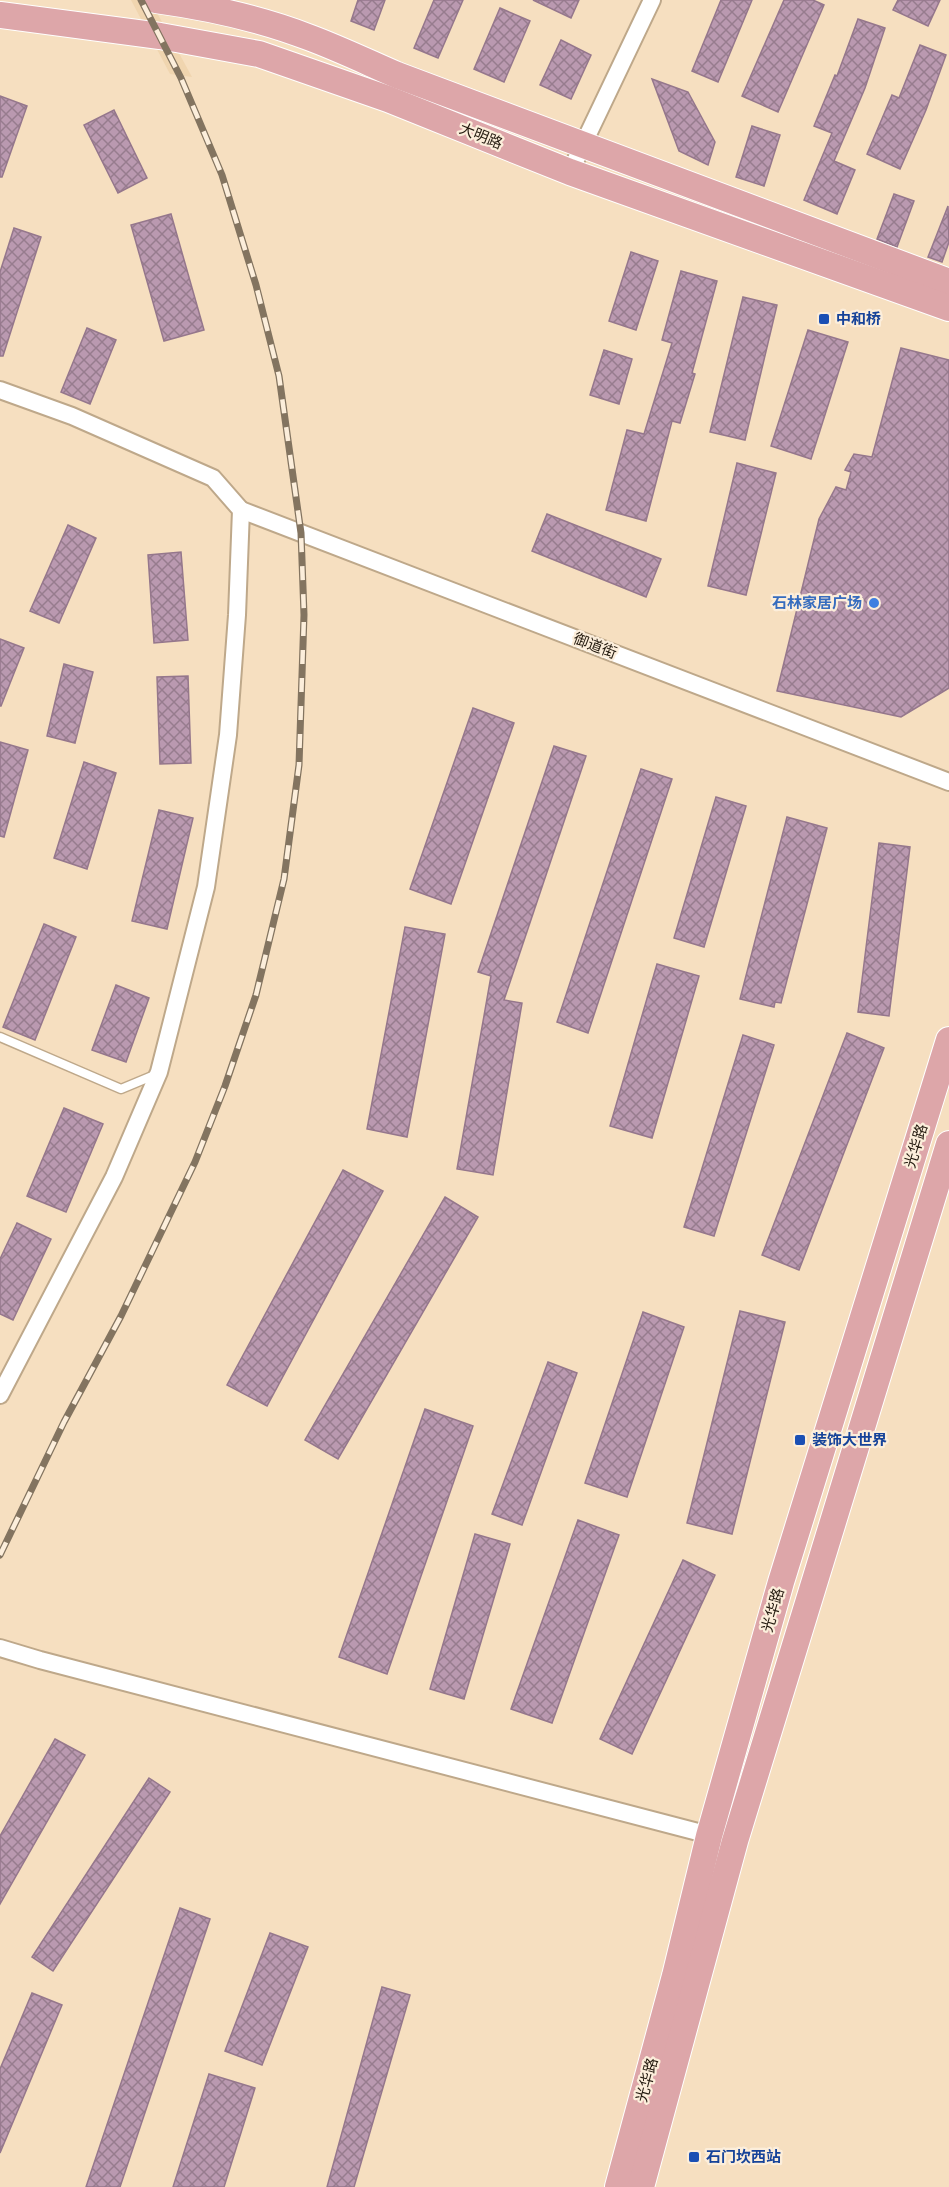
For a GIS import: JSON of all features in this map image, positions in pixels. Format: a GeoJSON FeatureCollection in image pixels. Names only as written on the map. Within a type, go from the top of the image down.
{"type":"FeatureCollection","features":[{"type":"Feature","properties":{"kind":"main road","name":"大明路"},"geometry":{"type":"LineString","coordinates":[[156,0],[189,2],[251,18],[308,37],[397,75],[949,282]]}},
{"type":"Feature","properties":{"kind":"main road","name":"大明路"},"geometry":{"type":"LineString","coordinates":[[0,15],[160,36],[259,54],[388,99],[570,172],[949,308]]}},
{"type":"Feature","properties":{"kind":"main road","name":"光华路"},"geometry":{"type":"LineString","coordinates":[[618,2187],[675,1976],[709,1836],[781,1582],[949,1040]]}},
{"type":"Feature","properties":{"kind":"main road","name":"光华路"},"geometry":{"type":"LineString","coordinates":[[641,2187],[735,1841],[949,1144]]}},
{"type":"Feature","properties":{"kind":"street"},"geometry":{"type":"LineString","coordinates":[[570,172],[652,0]]}},
{"type":"Feature","properties":{"kind":"street"},"geometry":{"type":"LineString","coordinates":[[0,390],[72,416],[213,478],[241,510],[237,615],[228,735],[206,887],[159,1072],[114,1177],[0,1395]]}},
{"type":"Feature","properties":{"kind":"street","name":"御道街"},"geometry":{"type":"LineString","coordinates":[[241,510],[949,782]]}},
{"type":"Feature","properties":{"kind":"street"},"geometry":{"type":"LineString","coordinates":[[0,1648],[735,1841]]}},
{"type":"Feature","properties":{"kind":"lane"},"geometry":{"type":"LineString","coordinates":[[0,1037],[121,1089],[159,1072]]}},
{"type":"Feature","properties":{"kind":"shaded area"},"geometry":{"type":"Polygon","coordinates":[[[131,0],[150,0],[192,77],[170,74],[131,0]]]}},
{"type":"Feature","properties":{"kind":"building"},"geometry":{"type":"Polygon","coordinates":[[[358,0],[385,0],[374,30],[351,21],[358,0]]]}},
{"type":"Feature","properties":{"kind":"building"},"geometry":{"type":"Polygon","coordinates":[[[434,0],[463,0],[438,58],[414,48],[434,0]]]}},
{"type":"Feature","properties":{"kind":"building"},"geometry":{"type":"Polygon","coordinates":[[[533,0],[579,0],[571,18],[533,0]]]}},
{"type":"Feature","properties":{"kind":"building"},"geometry":{"type":"Polygon","coordinates":[[[721,0],[752,0],[718,82],[692,71],[721,0]]]}},
{"type":"Feature","properties":{"kind":"building"},"geometry":{"type":"Polygon","coordinates":[[[784,0],[813,0],[824,5],[778,112],[742,96],[784,0]]]}},
{"type":"Feature","properties":{"kind":"building"},"geometry":{"type":"Polygon","coordinates":[[[898,0],[940,0],[928,26],[893,10],[898,0]]]}},
{"type":"Feature","properties":{"kind":"building"},"geometry":{"type":"Polygon","coordinates":[[[500,8],[530,21],[504,82],[474,69],[500,8]]]}},
{"type":"Feature","properties":{"kind":"building"},"geometry":{"type":"Polygon","coordinates":[[[858,19],[885,28],[865,88],[834,161],[855,170],[837,214],[804,200],[832,133],[814,126],[835,75],[837,76],[858,19]]]}},
{"type":"Feature","properties":{"kind":"building"},"geometry":{"type":"Polygon","coordinates":[[[561,40],[591,55],[571,99],[540,85],[561,40]]]}},
{"type":"Feature","properties":{"kind":"building"},"geometry":{"type":"Polygon","coordinates":[[[920,45],[946,55],[926,110],[900,169],[867,154],[892,95],[899,98],[920,45]]]}},
{"type":"Feature","properties":{"kind":"building"},"geometry":{"type":"Polygon","coordinates":[[[652,79],[688,92],[715,142],[708,165],[679,151],[652,79]]]}},
{"type":"Feature","properties":{"kind":"building"},"geometry":{"type":"Polygon","coordinates":[[[0,96],[27,106],[2,177],[0,177],[0,96]]]}},
{"type":"Feature","properties":{"kind":"building"},"geometry":{"type":"Polygon","coordinates":[[[114,110],[147,178],[118,193],[84,125],[114,110]]]}},
{"type":"Feature","properties":{"kind":"building"},"geometry":{"type":"Polygon","coordinates":[[[752,126],[780,135],[764,186],[736,177],[752,126]]]}},
{"type":"Feature","properties":{"kind":"building"},"geometry":{"type":"Polygon","coordinates":[[[894,194],[914,201],[897,247],[877,239],[894,194]]]}},
{"type":"Feature","properties":{"kind":"building"},"geometry":{"type":"Polygon","coordinates":[[[948,206],[949,242],[942,262],[928,257],[948,206]]]}},
{"type":"Feature","properties":{"kind":"building"},"geometry":{"type":"Polygon","coordinates":[[[171,214],[204,330],[164,341],[131,225],[171,214]]]}},
{"type":"Feature","properties":{"kind":"building"},"geometry":{"type":"Polygon","coordinates":[[[14,228],[41,237],[3,356],[0,356],[0,272],[14,228]]]}},
{"type":"Feature","properties":{"kind":"building"},"geometry":{"type":"Polygon","coordinates":[[[631,252],[658,261],[636,330],[609,321],[631,252]]]}},
{"type":"Feature","properties":{"kind":"building"},"geometry":{"type":"Polygon","coordinates":[[[681,271],[717,281],[692,373],[695,374],[680,423],[672,421],[646,521],[606,510],[627,430],[644,434],[672,343],[662,340],[681,271]]]}},
{"type":"Feature","properties":{"kind":"building"},"geometry":{"type":"Polygon","coordinates":[[[743,297],[777,305],[745,440],[710,432],[743,297]]]}},
{"type":"Feature","properties":{"kind":"building"},"geometry":{"type":"Polygon","coordinates":[[[87,328],[116,340],[90,404],[61,392],[87,328]]]}},
{"type":"Feature","properties":{"kind":"building"},"geometry":{"type":"Polygon","coordinates":[[[808,330],[848,342],[811,459],[771,446],[808,330]]]}},
{"type":"Feature","properties":{"kind":"building","name":"石林家居广场"},"geometry":{"type":"Polygon","coordinates":[[[901,348],[949,360],[949,688],[901,717],[777,691],[819,519],[836,487],[846,490],[851,472],[845,470],[854,454],[872,457],[901,348]]]}},
{"type":"Feature","properties":{"kind":"building"},"geometry":{"type":"Polygon","coordinates":[[[604,350],[632,359],[619,404],[590,395],[604,350]]]}},
{"type":"Feature","properties":{"kind":"building"},"geometry":{"type":"Polygon","coordinates":[[[737,463],[776,473],[746,595],[708,586],[737,463]]]}},
{"type":"Feature","properties":{"kind":"building"},"geometry":{"type":"Polygon","coordinates":[[[547,514],[661,559],[646,597],[532,551],[547,514]]]}},
{"type":"Feature","properties":{"kind":"building"},"geometry":{"type":"Polygon","coordinates":[[[68,525],[96,538],[59,623],[30,611],[68,525]]]}},
{"type":"Feature","properties":{"kind":"building"},"geometry":{"type":"Polygon","coordinates":[[[181,552],[188,640],[154,643],[148,555],[181,552]]]}},
{"type":"Feature","properties":{"kind":"building"},"geometry":{"type":"Polygon","coordinates":[[[0,639],[24,648],[1,706],[0,706],[0,639]]]}},
{"type":"Feature","properties":{"kind":"building"},"geometry":{"type":"Polygon","coordinates":[[[64,664],[93,672],[75,743],[47,736],[64,664]]]}},
{"type":"Feature","properties":{"kind":"building"},"geometry":{"type":"Polygon","coordinates":[[[188,676],[191,763],[160,764],[157,677],[188,676]]]}},
{"type":"Feature","properties":{"kind":"building"},"geometry":{"type":"Polygon","coordinates":[[[473,708],[514,723],[451,904],[410,889],[473,708]]]}},
{"type":"Feature","properties":{"kind":"building"},"geometry":{"type":"Polygon","coordinates":[[[0,742],[28,750],[4,837],[0,836],[0,742]]]}},
{"type":"Feature","properties":{"kind":"building"},"geometry":{"type":"Polygon","coordinates":[[[554,746],[586,756],[504,1000],[522,1003],[493,1175],[457,1169],[491,976],[478,972],[554,746]]]}},
{"type":"Feature","properties":{"kind":"building"},"geometry":{"type":"Polygon","coordinates":[[[84,762],[116,773],[87,869],[54,858],[84,762]]]}},
{"type":"Feature","properties":{"kind":"building"},"geometry":{"type":"Polygon","coordinates":[[[641,769],[672,779],[588,1033],[557,1022],[641,769]]]}},
{"type":"Feature","properties":{"kind":"building"},"geometry":{"type":"Polygon","coordinates":[[[716,797],[746,806],[704,947],[674,938],[716,797]]]}},
{"type":"Feature","properties":{"kind":"building"},"geometry":{"type":"Polygon","coordinates":[[[159,810],[193,818],[167,929],[132,921],[159,810]]]}},
{"type":"Feature","properties":{"kind":"building"},"geometry":{"type":"Polygon","coordinates":[[[787,817],[827,828],[781,1003],[775,1002],[774,1007],[740,999],[787,817]]]}},
{"type":"Feature","properties":{"kind":"building"},"geometry":{"type":"Polygon","coordinates":[[[879,843],[910,847],[889,1016],[858,1012],[879,843]]]}},
{"type":"Feature","properties":{"kind":"building"},"geometry":{"type":"Polygon","coordinates":[[[44,924],[76,937],[35,1040],[3,1027],[44,924]]]}},
{"type":"Feature","properties":{"kind":"building"},"geometry":{"type":"Polygon","coordinates":[[[405,927],[445,934],[407,1137],[367,1129],[405,927]]]}},
{"type":"Feature","properties":{"kind":"building"},"geometry":{"type":"Polygon","coordinates":[[[657,964],[699,976],[652,1138],[610,1126],[657,964]]]}},
{"type":"Feature","properties":{"kind":"building"},"geometry":{"type":"Polygon","coordinates":[[[116,985],[149,998],[126,1062],[92,1050],[116,985]]]}},
{"type":"Feature","properties":{"kind":"building"},"geometry":{"type":"Polygon","coordinates":[[[847,1033],[884,1048],[799,1270],[762,1255],[847,1033]]]}},
{"type":"Feature","properties":{"kind":"building"},"geometry":{"type":"Polygon","coordinates":[[[743,1035],[774,1045],[714,1236],[684,1227],[743,1035]]]}},
{"type":"Feature","properties":{"kind":"building"},"geometry":{"type":"Polygon","coordinates":[[[64,1108],[103,1124],[66,1212],[27,1196],[64,1108]]]}},
{"type":"Feature","properties":{"kind":"building"},"geometry":{"type":"Polygon","coordinates":[[[343,1170],[383,1191],[267,1406],[227,1385],[343,1170]]]}},
{"type":"Feature","properties":{"kind":"building"},"geometry":{"type":"Polygon","coordinates":[[[445,1197],[478,1217],[338,1459],[305,1440],[445,1197]]]}},
{"type":"Feature","properties":{"kind":"building"},"geometry":{"type":"Polygon","coordinates":[[[17,1223],[51,1239],[13,1320],[0,1314],[0,1259],[17,1223]]]}},
{"type":"Feature","properties":{"kind":"building"},"geometry":{"type":"Polygon","coordinates":[[[740,1311],[785,1322],[732,1534],[687,1523],[740,1311]]]}},
{"type":"Feature","properties":{"kind":"building"},"geometry":{"type":"Polygon","coordinates":[[[643,1312],[684,1327],[627,1497],[585,1483],[643,1312]]]}},
{"type":"Feature","properties":{"kind":"building"},"geometry":{"type":"Polygon","coordinates":[[[548,1362],[577,1373],[522,1525],[492,1514],[548,1362]]]}},
{"type":"Feature","properties":{"kind":"building"},"geometry":{"type":"Polygon","coordinates":[[[425,1409],[473,1426],[387,1674],[339,1657],[425,1409]]]}},
{"type":"Feature","properties":{"kind":"building"},"geometry":{"type":"Polygon","coordinates":[[[578,1520],[619,1535],[552,1723],[511,1709],[578,1520]]]}},
{"type":"Feature","properties":{"kind":"building"},"geometry":{"type":"Polygon","coordinates":[[[475,1534],[510,1544],[464,1699],[430,1689],[475,1534]]]}},
{"type":"Feature","properties":{"kind":"building"},"geometry":{"type":"Polygon","coordinates":[[[683,1560],[715,1575],[632,1754],[600,1739],[683,1560]]]}},
{"type":"Feature","properties":{"kind":"building"},"geometry":{"type":"Polygon","coordinates":[[[55,1739],[85,1755],[0,1904],[0,1836],[55,1739]]]}},
{"type":"Feature","properties":{"kind":"building"},"geometry":{"type":"Polygon","coordinates":[[[149,1778],[170,1792],[53,1971],[32,1957],[149,1778]]]}},
{"type":"Feature","properties":{"kind":"building"},"geometry":{"type":"Polygon","coordinates":[[[180,1908],[210,1919],[120,2187],[86,2187],[180,1908]]]}},
{"type":"Feature","properties":{"kind":"building"},"geometry":{"type":"Polygon","coordinates":[[[270,1933],[308,1947],[262,2065],[225,2051],[270,1933]]]}},
{"type":"Feature","properties":{"kind":"building"},"geometry":{"type":"Polygon","coordinates":[[[382,1987],[410,1995],[354,2187],[327,2187],[382,1987]]]}},
{"type":"Feature","properties":{"kind":"building"},"geometry":{"type":"Polygon","coordinates":[[[32,1993],[62,2005],[0,2153],[0,2069],[32,1993]]]}},
{"type":"Feature","properties":{"kind":"building"},"geometry":{"type":"Polygon","coordinates":[[[209,2074],[255,2088],[224,2187],[173,2187],[209,2074]]]}},
{"type":"Feature","properties":{"kind":"railway"},"geometry":{"type":"LineString","coordinates":[[0,1555],[64,1422],[121,1316],[195,1162],[225,1086],[256,995],[284,879],[299,765],[304,615],[301,533],[279,376],[256,285],[222,175],[181,78],[141,0]]}},
{"type":"Feature","properties":{"kind":"place","name":"中和桥"},"geometry":{"type":"Point","coordinates":[824,319]}},
{"type":"Feature","properties":{"kind":"place","name":"石林家居广场"},"geometry":{"type":"Point","coordinates":[874,603]}},
{"type":"Feature","properties":{"kind":"place","name":"装饰大世界"},"geometry":{"type":"Point","coordinates":[800,1440]}},
{"type":"Feature","properties":{"kind":"place","name":"石门坎西站"},"geometry":{"type":"Point","coordinates":[694,2157]}}]}
